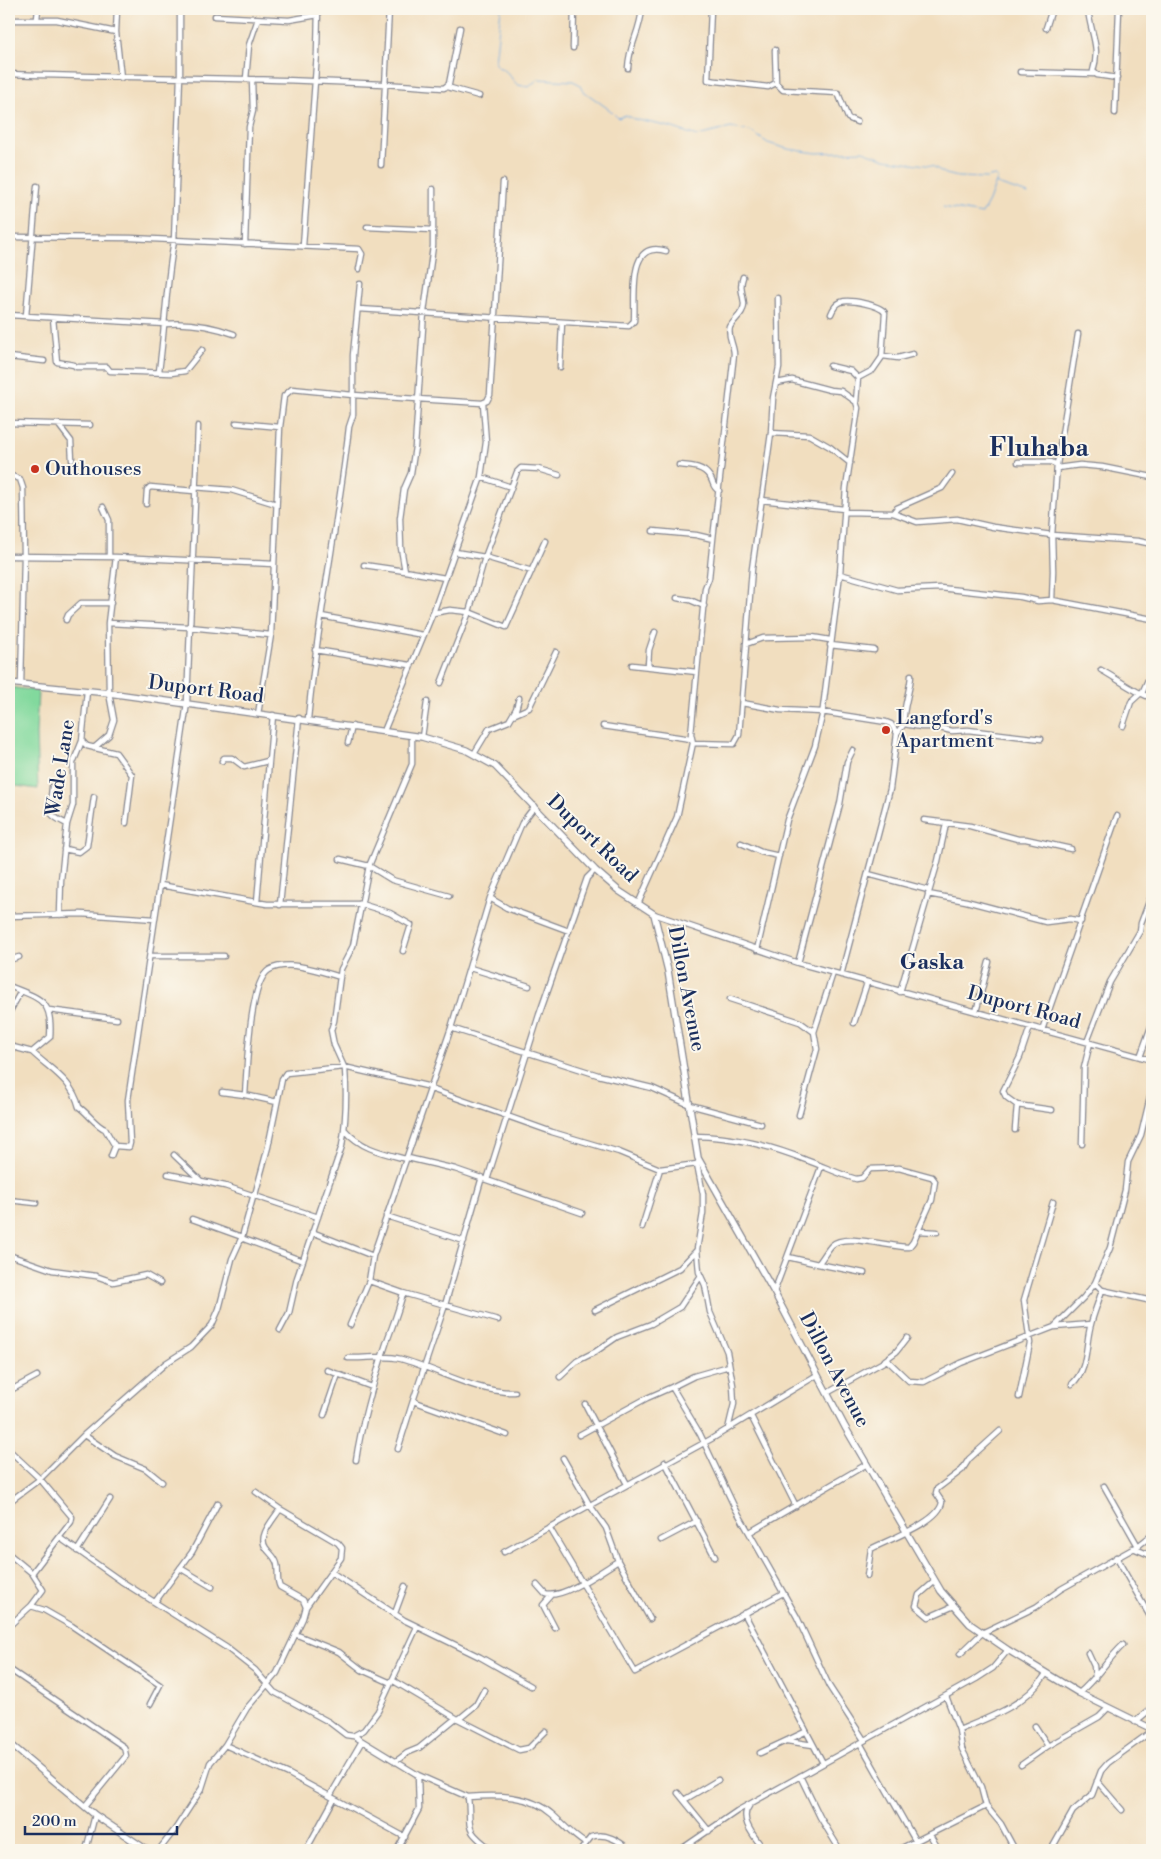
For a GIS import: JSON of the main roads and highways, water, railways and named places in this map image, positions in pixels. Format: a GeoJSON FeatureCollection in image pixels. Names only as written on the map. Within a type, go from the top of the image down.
{"type":"FeatureCollection","features":[{"type":"Feature","properties":{"kind":"waterway"},"geometry":{"type":"LineString","coordinates":[[501,9],[495,62],[518,85],[529,87],[538,79],[573,81],[618,118],[626,115],[634,119],[670,127],[697,136],[731,128],[750,131],[768,143],[788,149],[817,153],[863,151],[885,159],[932,166],[946,174],[958,177],[986,178],[994,176],[997,177],[997,184],[1028,194]]}},
{"type":"Feature","properties":{"kind":"waterway"},"geometry":{"type":"LineString","coordinates":[[943,207],[982,214],[996,182]]}},
{"type":"Feature","properties":{"kind":"place","name":"Outhouses"},"geometry":{"type":"Point","coordinates":[35,469]}},
{"type":"Feature","properties":{"kind":"place","name":"Langford's Apartment"},"geometry":{"type":"Point","coordinates":[886,730]}},
{"type":"Feature","properties":{"kind":"district","name":"Fluhaba"},"geometry":{"type":"Point","coordinates":[1039,448]}},
{"type":"Feature","properties":{"kind":"district","name":"Gaska"},"geometry":{"type":"Point","coordinates":[932,962]}}]}
